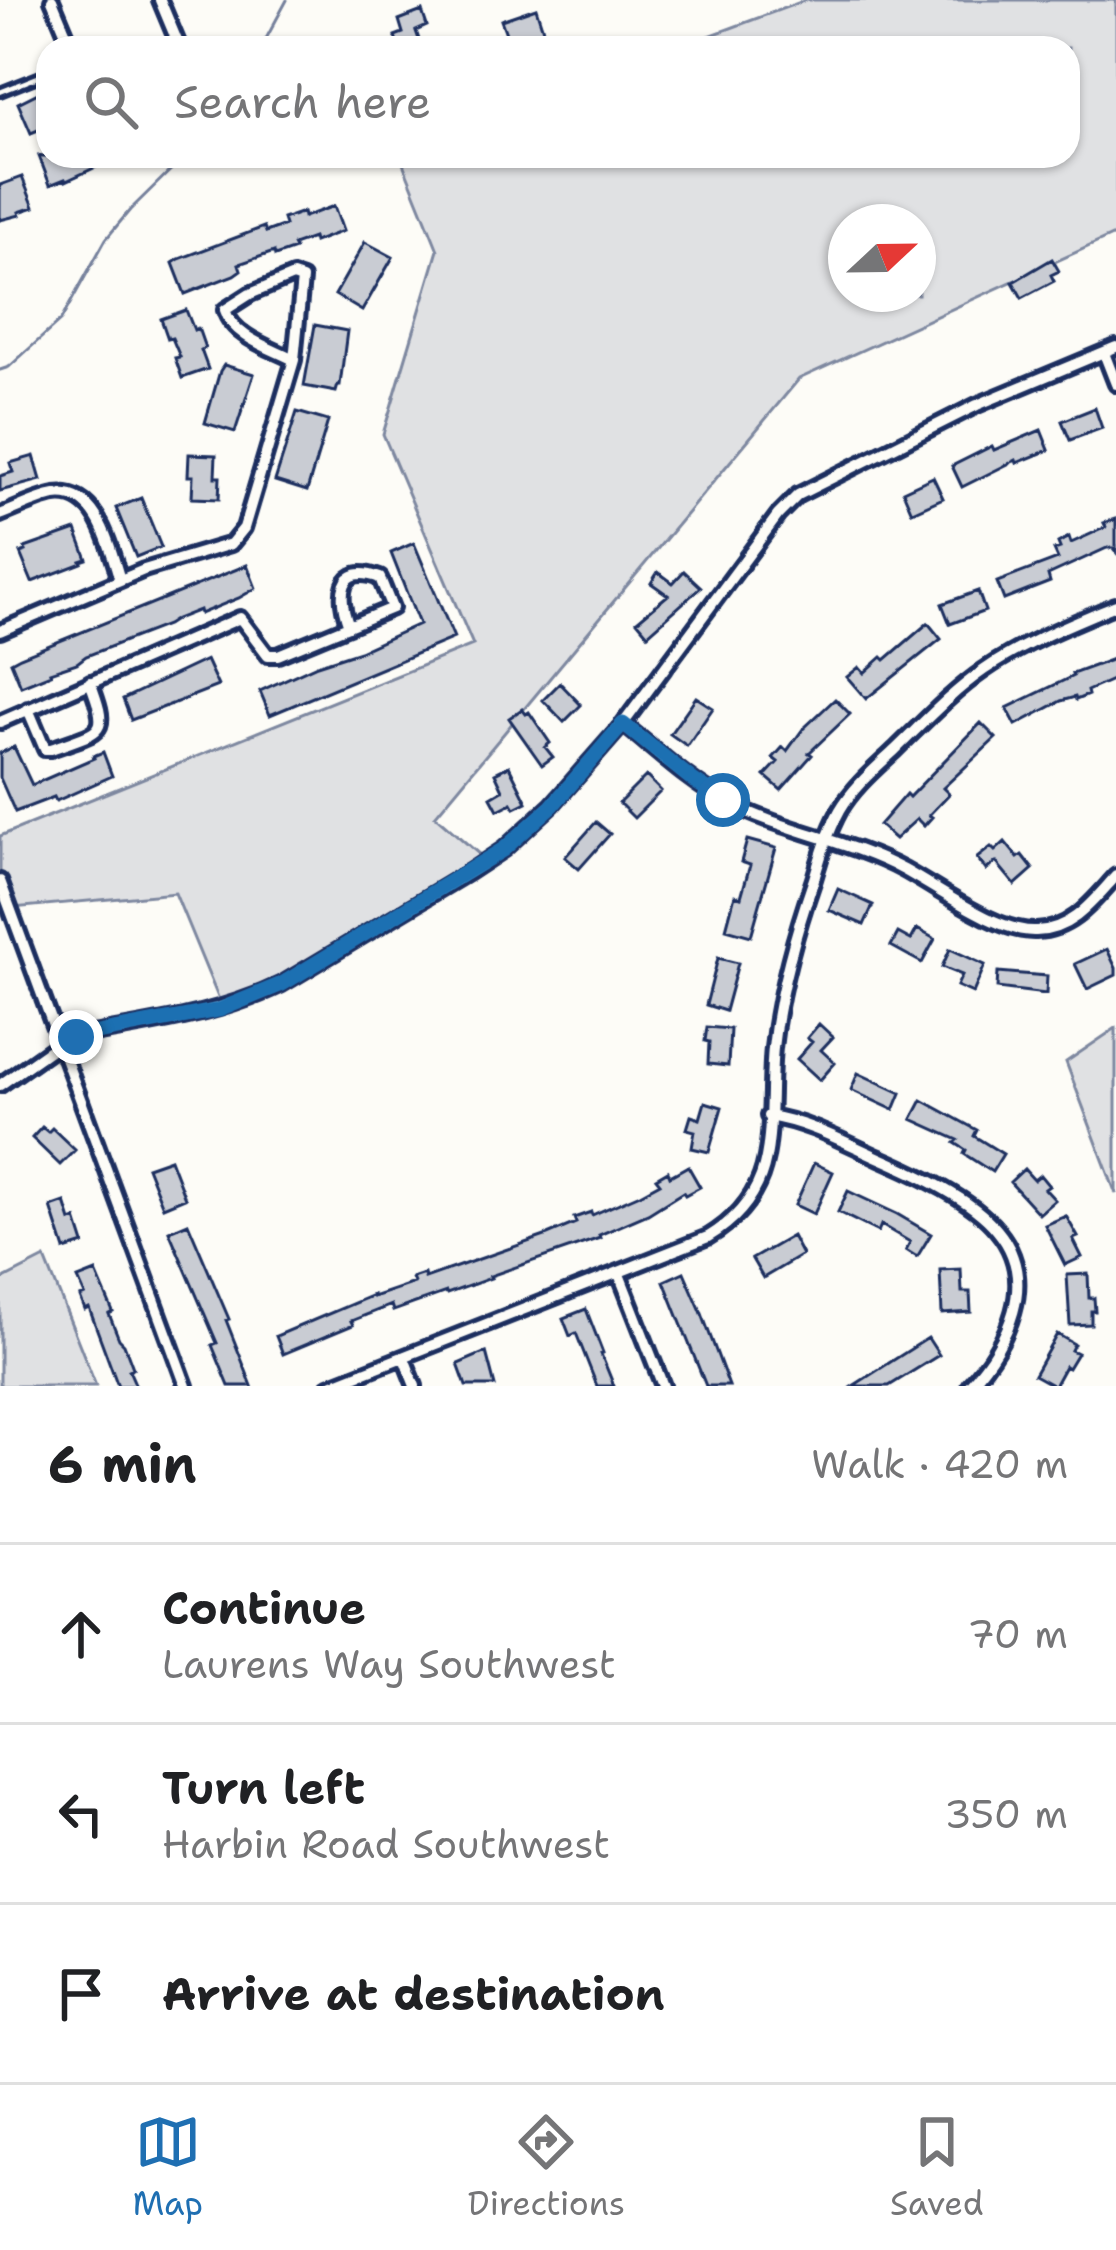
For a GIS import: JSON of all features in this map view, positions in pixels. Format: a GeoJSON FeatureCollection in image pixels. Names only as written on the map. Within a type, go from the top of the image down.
{"type":"FeatureCollection","features":[{"type":"Feature","properties":{"kind":"street"},"geometry":{"type":"LineString","coordinates":[[52,0],[67,36]]}},
{"type":"Feature","properties":{"kind":"street"},"geometry":{"type":"LineString","coordinates":[[160,0],[175,36]]}},
{"type":"Feature","properties":{"kind":"street"},"geometry":{"type":"LineString","coordinates":[[0,631],[144,570],[231,544],[244,528],[294,360],[302,280],[292,276],[225,310],[227,319],[242,333],[294,360]]}},
{"type":"Feature","properties":{"kind":"street"},"geometry":{"type":"LineString","coordinates":[[0,1084],[61,1042],[219,1010],[282,984],[504,849],[552,806],[623,724],[778,515],[798,495],[977,405],[1110,350],[1116,384]]}},
{"type":"Feature","properties":{"kind":"street"},"geometry":{"type":"LineString","coordinates":[[0,515],[57,495],[77,497],[91,507],[120,580]]}},
{"type":"Feature","properties":{"kind":"street"},"geometry":{"type":"LineString","coordinates":[[0,722],[241,618],[268,655],[278,655],[349,626],[392,608],[380,578],[366,573],[342,587],[340,598],[349,626]]}},
{"type":"Feature","properties":{"kind":"street"},"geometry":{"type":"LineString","coordinates":[[329,1386],[708,1237],[738,1215],[751,1198],[767,1153],[773,1046],[784,980],[827,838],[842,807],[861,782],[982,671],[1036,639],[1116,604]]}},
{"type":"Feature","properties":{"kind":"street"},"geometry":{"type":"LineString","coordinates":[[28,710],[45,749],[95,732],[102,714],[90,682]]}},
{"type":"Feature","properties":{"kind":"street"},"geometry":{"type":"LineString","coordinates":[[623,724],[723,800],[899,867],[1001,925],[1039,932],[1060,927],[1079,916],[1116,876]]}},
{"type":"Feature","properties":{"kind":"street"},"geometry":{"type":"LineString","coordinates":[[0,881],[186,1386]]}},
{"type":"Feature","properties":{"kind":"street"},"geometry":{"type":"LineString","coordinates":[[768,1116],[785,1118],[899,1166],[972,1207],[998,1230],[1015,1267],[1017,1307],[1005,1339],[969,1386]]}},
{"type":"Feature","properties":{"kind":"street"},"geometry":{"type":"LineString","coordinates":[[619,1274],[663,1386]]}},
{"type":"Feature","properties":{"kind":"street"},"geometry":{"type":"LineString","coordinates":[[404,1358],[415,1386]]}},
{"type":"Feature","properties":{"kind":"lane"},"geometry":{"type":"LineString","coordinates":[[0,92],[36,78]]}},
{"type":"Feature","properties":{"kind":"shaded area"},"geometry":{"type":"Polygon","coordinates":[[[806,0],[1116,0],[1116,234],[799,379],[435,816],[487,861],[261,999],[222,1007],[175,893],[13,908],[0,873],[0,836],[473,645],[383,434],[438,250],[405,168],[1080,168],[1080,36],[709,36],[806,0]]]}},
{"type":"Feature","properties":{"kind":"shaded area"},"geometry":{"type":"Polygon","coordinates":[[[1116,1028],[1116,1194],[1066,1062],[1116,1028]]]}},
{"type":"Feature","properties":{"kind":"shaded area"},"geometry":{"type":"Polygon","coordinates":[[[45,1258],[96,1386],[0,1386],[0,1281],[45,1258]]]}},
{"type":"Feature","properties":{"kind":"building"},"geometry":{"type":"Polygon","coordinates":[[[536,8],[545,36],[507,36],[501,20],[536,8]]]}},
{"type":"Feature","properties":{"kind":"building"},"geometry":{"type":"Polygon","coordinates":[[[422,11],[427,26],[416,31],[418,36],[395,36],[403,33],[399,20],[422,11]]]}},
{"type":"Feature","properties":{"kind":"building"},"geometry":{"type":"Polygon","coordinates":[[[36,94],[36,131],[31,133],[18,103],[36,94]]]}},
{"type":"Feature","properties":{"kind":"building"},"geometry":{"type":"Polygon","coordinates":[[[44,168],[94,168],[66,181],[50,185],[44,168]]]}},
{"type":"Feature","properties":{"kind":"building"},"geometry":{"type":"Polygon","coordinates":[[[22,177],[34,207],[0,220],[0,185],[22,177]]]}},
{"type":"Feature","properties":{"kind":"building"},"geometry":{"type":"Polygon","coordinates":[[[334,206],[343,231],[239,264],[241,270],[234,275],[185,294],[173,263],[179,259],[264,227],[266,232],[285,225],[283,219],[303,212],[304,217],[334,206]]]}},
{"type":"Feature","properties":{"kind":"building"},"geometry":{"type":"Polygon","coordinates":[[[365,242],[393,257],[362,311],[335,295],[365,242]]]}},
{"type":"Feature","properties":{"kind":"building"},"geometry":{"type":"Polygon","coordinates":[[[1052,259],[1059,271],[1051,275],[1054,281],[1022,298],[1013,282],[1052,259]]]}},
{"type":"Feature","properties":{"kind":"building"},"geometry":{"type":"Polygon","coordinates":[[[186,310],[194,330],[198,328],[208,369],[182,378],[175,358],[180,357],[161,319],[186,310]]]}},
{"type":"Feature","properties":{"kind":"building"},"geometry":{"type":"Polygon","coordinates":[[[315,325],[347,331],[336,392],[304,386],[315,325]]]}},
{"type":"Feature","properties":{"kind":"building"},"geometry":{"type":"Polygon","coordinates":[[[224,365],[254,374],[235,432],[205,423],[224,365]]]}},
{"type":"Feature","properties":{"kind":"building"},"geometry":{"type":"Polygon","coordinates":[[[1095,408],[1102,428],[1070,440],[1062,421],[1095,408]]]}},
{"type":"Feature","properties":{"kind":"building"},"geometry":{"type":"Polygon","coordinates":[[[297,412],[328,421],[307,491],[275,481],[297,412]]]}},
{"type":"Feature","properties":{"kind":"building"},"geometry":{"type":"Polygon","coordinates":[[[1041,430],[1049,450],[1016,460],[962,487],[952,466],[1041,430]]]}},
{"type":"Feature","properties":{"kind":"building"},"geometry":{"type":"Polygon","coordinates":[[[189,454],[216,455],[219,499],[192,498],[189,454]]]}},
{"type":"Feature","properties":{"kind":"building"},"geometry":{"type":"Polygon","coordinates":[[[34,456],[41,480],[0,491],[0,476],[13,472],[10,463],[34,456]]]}},
{"type":"Feature","properties":{"kind":"building"},"geometry":{"type":"Polygon","coordinates":[[[933,477],[943,498],[912,512],[903,491],[933,477]]]}},
{"type":"Feature","properties":{"kind":"building"},"geometry":{"type":"Polygon","coordinates":[[[141,498],[161,547],[136,557],[116,508],[141,498]]]}},
{"type":"Feature","properties":{"kind":"building"},"geometry":{"type":"Polygon","coordinates":[[[1116,519],[1116,552],[1107,548],[1048,575],[1050,582],[1004,600],[997,582],[1058,559],[1054,550],[1060,548],[1058,543],[1069,537],[1071,543],[1116,519]]]}},
{"type":"Feature","properties":{"kind":"building"},"geometry":{"type":"Polygon","coordinates":[[[76,530],[87,559],[32,582],[20,553],[76,530]]]}},
{"type":"Feature","properties":{"kind":"building"},"geometry":{"type":"Polygon","coordinates":[[[414,543],[454,638],[270,715],[260,691],[419,624],[391,553],[414,543]]]}},
{"type":"Feature","properties":{"kind":"building"},"geometry":{"type":"Polygon","coordinates":[[[247,565],[256,588],[239,598],[176,619],[21,686],[11,662],[20,657],[247,565]]]}},
{"type":"Feature","properties":{"kind":"building"},"geometry":{"type":"Polygon","coordinates":[[[684,571],[701,587],[648,634],[637,621],[668,595],[651,583],[658,572],[673,583],[684,571]]]}},
{"type":"Feature","properties":{"kind":"building"},"geometry":{"type":"Polygon","coordinates":[[[978,591],[985,611],[950,624],[942,604],[978,591]]]}},
{"type":"Feature","properties":{"kind":"building"},"geometry":{"type":"Polygon","coordinates":[[[928,623],[941,639],[866,699],[847,677],[859,667],[864,673],[882,657],[885,660],[928,623]]]}},
{"type":"Feature","properties":{"kind":"building"},"geometry":{"type":"Polygon","coordinates":[[[1116,658],[1116,678],[1016,725],[1007,708],[1072,674],[1116,658]]]}},
{"type":"Feature","properties":{"kind":"building"},"geometry":{"type":"Polygon","coordinates":[[[206,660],[218,686],[131,720],[123,699],[206,660]]]}},
{"type":"Feature","properties":{"kind":"building"},"geometry":{"type":"Polygon","coordinates":[[[560,683],[581,705],[564,722],[543,700],[560,683]]]}},
{"type":"Feature","properties":{"kind":"building"},"geometry":{"type":"Polygon","coordinates":[[[696,697],[713,708],[687,746],[670,734],[696,697]]]}},
{"type":"Feature","properties":{"kind":"building"},"geometry":{"type":"Polygon","coordinates":[[[835,699],[850,714],[809,753],[812,755],[781,790],[765,776],[778,762],[773,758],[783,747],[787,751],[835,699]]]}},
{"type":"Feature","properties":{"kind":"building"},"geometry":{"type":"Polygon","coordinates":[[[522,709],[550,743],[545,747],[553,757],[542,765],[509,718],[522,709]]]}},
{"type":"Feature","properties":{"kind":"building"},"geometry":{"type":"Polygon","coordinates":[[[981,723],[996,738],[943,788],[949,794],[924,826],[917,819],[895,839],[879,825],[981,723]]]}},
{"type":"Feature","properties":{"kind":"building"},"geometry":{"type":"Polygon","coordinates":[[[14,747],[32,785],[103,752],[112,776],[56,801],[54,797],[15,812],[0,778],[0,753],[14,747]]]}},
{"type":"Feature","properties":{"kind":"building"},"geometry":{"type":"Polygon","coordinates":[[[509,766],[527,802],[498,810],[491,797],[503,790],[495,773],[509,766]]]}},
{"type":"Feature","properties":{"kind":"building"},"geometry":{"type":"Polygon","coordinates":[[[646,776],[661,791],[634,818],[619,803],[646,776]]]}},
{"type":"Feature","properties":{"kind":"building"},"geometry":{"type":"Polygon","coordinates":[[[596,822],[610,834],[579,869],[565,857],[596,822]]]}},
{"type":"Feature","properties":{"kind":"building"},"geometry":{"type":"Polygon","coordinates":[[[747,840],[776,848],[751,936],[726,929],[750,865],[741,862],[747,840]]]}},
{"type":"Feature","properties":{"kind":"building"},"geometry":{"type":"Polygon","coordinates":[[[1005,842],[1033,869],[1015,885],[996,862],[986,870],[977,858],[1005,842]]]}},
{"type":"Feature","properties":{"kind":"building"},"geometry":{"type":"Polygon","coordinates":[[[838,889],[873,905],[864,925],[829,910],[838,889]]]}},
{"type":"Feature","properties":{"kind":"building"},"geometry":{"type":"Polygon","coordinates":[[[917,929],[935,939],[922,963],[891,946],[898,933],[911,940],[917,929]]]}},
{"type":"Feature","properties":{"kind":"building"},"geometry":{"type":"Polygon","coordinates":[[[950,949],[985,965],[973,993],[957,986],[962,975],[942,967],[950,949]]]}},
{"type":"Feature","properties":{"kind":"building"},"geometry":{"type":"Polygon","coordinates":[[[1107,949],[1116,975],[1087,989],[1075,964],[1107,949]]]}},
{"type":"Feature","properties":{"kind":"building"},"geometry":{"type":"Polygon","coordinates":[[[718,958],[738,963],[725,1011],[706,1005],[718,958]]]}},
{"type":"Feature","properties":{"kind":"building"},"geometry":{"type":"Polygon","coordinates":[[[998,972],[1047,976],[1046,994],[997,988],[998,972]]]}},
{"type":"Feature","properties":{"kind":"building"},"geometry":{"type":"Polygon","coordinates":[[[819,1024],[833,1037],[821,1050],[835,1063],[820,1080],[797,1059],[812,1042],[807,1038],[819,1024]]]}},
{"type":"Feature","properties":{"kind":"building"},"geometry":{"type":"Polygon","coordinates":[[[707,1027],[730,1029],[728,1066],[708,1064],[707,1027]]]}},
{"type":"Feature","properties":{"kind":"building"},"geometry":{"type":"Polygon","coordinates":[[[858,1073],[901,1093],[894,1110],[851,1090],[858,1073]]]}},
{"type":"Feature","properties":{"kind":"building"},"geometry":{"type":"Polygon","coordinates":[[[922,1100],[977,1130],[974,1136],[1003,1154],[992,1172],[964,1154],[966,1150],[955,1143],[958,1140],[912,1119],[922,1100]]]}},
{"type":"Feature","properties":{"kind":"building"},"geometry":{"type":"Polygon","coordinates":[[[705,1102],[722,1107],[709,1152],[692,1148],[695,1131],[687,1129],[691,1116],[700,1119],[705,1102]]]}},
{"type":"Feature","properties":{"kind":"building"},"geometry":{"type":"Polygon","coordinates":[[[42,1127],[48,1132],[52,1128],[75,1150],[60,1165],[32,1138],[42,1127]]]}},
{"type":"Feature","properties":{"kind":"building"},"geometry":{"type":"Polygon","coordinates":[[[170,1159],[185,1198],[163,1207],[147,1167],[170,1159]]]}},
{"type":"Feature","properties":{"kind":"building"},"geometry":{"type":"Polygon","coordinates":[[[814,1163],[833,1172],[814,1214],[795,1205],[814,1163]]]}},
{"type":"Feature","properties":{"kind":"building"},"geometry":{"type":"Polygon","coordinates":[[[688,1166],[700,1187],[600,1238],[447,1294],[393,1311],[391,1305],[283,1354],[276,1336],[414,1283],[412,1278],[424,1274],[425,1278],[545,1236],[576,1223],[574,1218],[640,1194],[660,1183],[656,1178],[668,1171],[670,1176],[688,1166]]]}},
{"type":"Feature","properties":{"kind":"building"},"geometry":{"type":"Polygon","coordinates":[[[1024,1169],[1034,1180],[1040,1175],[1055,1200],[1039,1214],[1010,1182],[1024,1169]]]}},
{"type":"Feature","properties":{"kind":"building"},"geometry":{"type":"Polygon","coordinates":[[[848,1191],[931,1234],[917,1257],[906,1250],[910,1242],[881,1225],[878,1232],[838,1212],[848,1191]]]}},
{"type":"Feature","properties":{"kind":"building"},"geometry":{"type":"Polygon","coordinates":[[[65,1202],[84,1244],[65,1250],[51,1207],[65,1202]]]}},
{"type":"Feature","properties":{"kind":"building"},"geometry":{"type":"Polygon","coordinates":[[[1066,1216],[1082,1257],[1065,1265],[1045,1225],[1066,1216]]]}},
{"type":"Feature","properties":{"kind":"building"},"geometry":{"type":"Polygon","coordinates":[[[188,1223],[252,1386],[229,1386],[212,1345],[217,1343],[169,1231],[188,1223]]]}},
{"type":"Feature","properties":{"kind":"building"},"geometry":{"type":"Polygon","coordinates":[[[792,1236],[802,1255],[763,1278],[752,1259],[792,1236]]]}},
{"type":"Feature","properties":{"kind":"building"},"geometry":{"type":"Polygon","coordinates":[[[961,1269],[962,1292],[970,1292],[971,1312],[942,1314],[940,1270],[961,1269]]]}},
{"type":"Feature","properties":{"kind":"building"},"geometry":{"type":"Polygon","coordinates":[[[96,1272],[136,1386],[118,1386],[89,1308],[85,1310],[80,1297],[85,1295],[78,1279],[96,1272]]]}},
{"type":"Feature","properties":{"kind":"building"},"geometry":{"type":"Polygon","coordinates":[[[684,1272],[729,1386],[706,1386],[664,1281],[684,1272]]]}},
{"type":"Feature","properties":{"kind":"building"},"geometry":{"type":"Polygon","coordinates":[[[1088,1274],[1095,1311],[1091,1311],[1091,1324],[1070,1325],[1067,1275],[1088,1274]]]}},
{"type":"Feature","properties":{"kind":"building"},"geometry":{"type":"Polygon","coordinates":[[[586,1309],[614,1386],[597,1386],[576,1333],[570,1336],[563,1318],[586,1309]]]}},
{"type":"Feature","properties":{"kind":"building"},"geometry":{"type":"Polygon","coordinates":[[[1057,1334],[1074,1344],[1071,1350],[1077,1353],[1054,1386],[1034,1375],[1057,1334]]]}},
{"type":"Feature","properties":{"kind":"building"},"geometry":{"type":"Polygon","coordinates":[[[928,1338],[939,1355],[889,1386],[853,1386],[928,1338]]]}},
{"type":"Feature","properties":{"kind":"building"},"geometry":{"type":"Polygon","coordinates":[[[486,1352],[495,1386],[466,1386],[458,1364],[486,1352]]]}},
{"type":"Feature","properties":{"kind":"waterway"},"geometry":{"type":"LineString","coordinates":[[268,36],[287,0]]}},
{"type":"Feature","properties":{"kind":"waterway"},"geometry":{"type":"LineString","coordinates":[[0,370],[61,320],[106,239],[173,168]]}},
{"type":"Feature","properties":{"kind":"route"},"geometry":{"type":"LineString","coordinates":[[76,1037],[219,1010],[282,984],[504,849],[552,806],[623,724],[723,800]]}}]}
